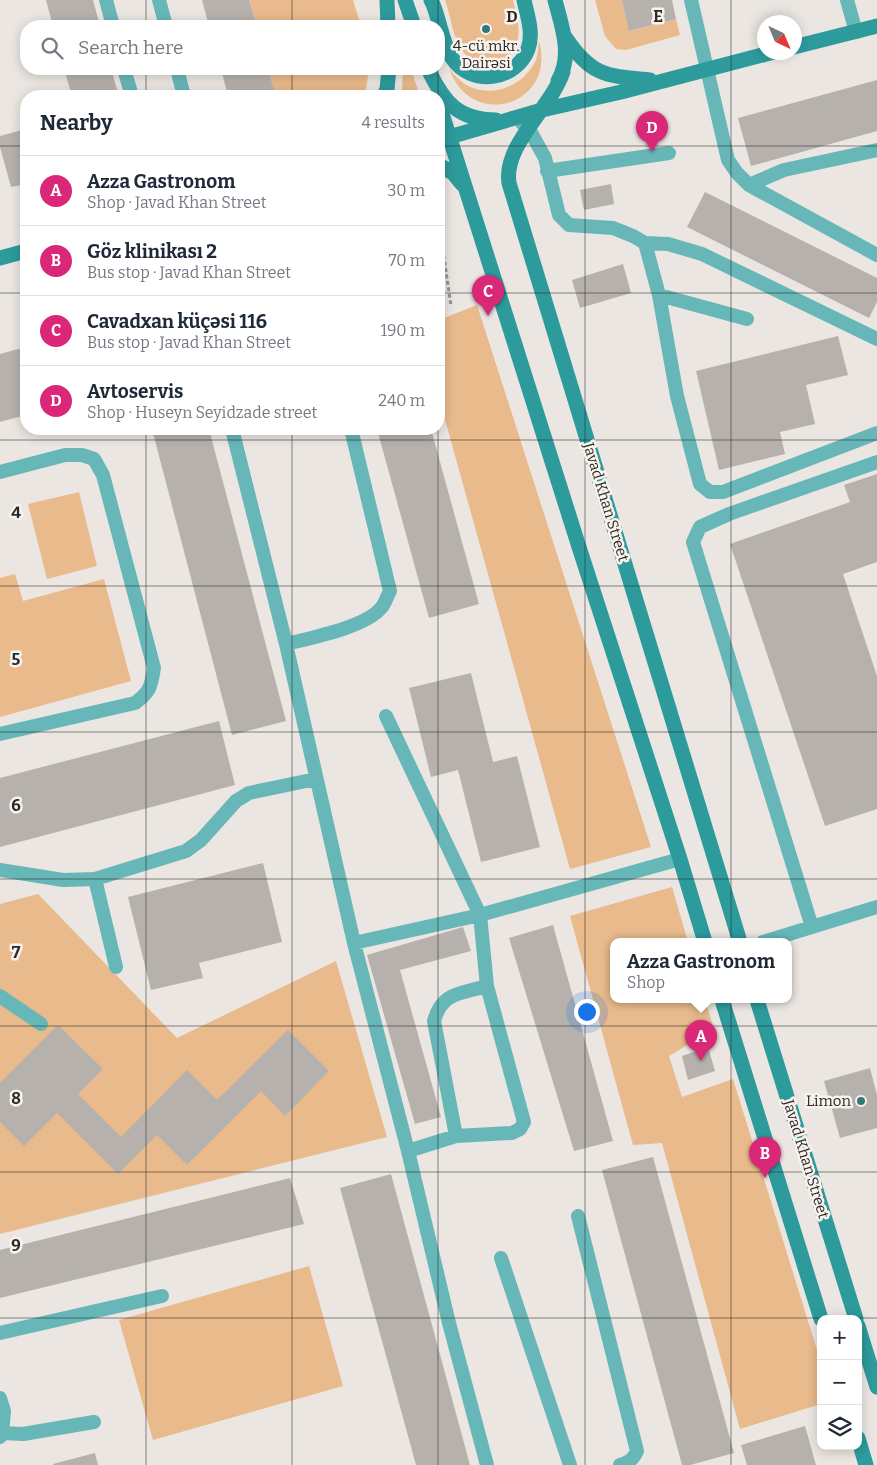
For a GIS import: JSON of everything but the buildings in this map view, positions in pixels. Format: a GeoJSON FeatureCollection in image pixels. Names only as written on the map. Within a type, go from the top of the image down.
{"type":"FeatureCollection","features":[{"type":"Feature","properties":{"kind":"street"},"geometry":{"type":"LineString","coordinates":[[387,0],[388,20]]}},
{"type":"Feature","properties":{"kind":"street"},"geometry":{"type":"LineString","coordinates":[[406,0],[412,20]]}},
{"type":"Feature","properties":{"kind":"street"},"geometry":{"type":"LineString","coordinates":[[431,0],[438,20]]}},
{"type":"Feature","properties":{"kind":"street"},"geometry":{"type":"LineString","coordinates":[[445,39],[452,58],[463,68],[474,75],[487,78],[498,77],[516,67],[524,58],[529,47],[531,34],[524,0]]}},
{"type":"Feature","properties":{"kind":"street"},"geometry":{"type":"LineString","coordinates":[[445,99],[464,114],[488,120],[516,118],[542,102],[563,72],[566,58],[565,36],[555,0]]}},
{"type":"Feature","properties":{"kind":"street"},"geometry":{"type":"LineString","coordinates":[[802,45],[877,26]]}},
{"type":"Feature","properties":{"kind":"street"},"geometry":{"type":"LineString","coordinates":[[565,36],[584,62],[594,70],[608,76],[659,81]]}},
{"type":"Feature","properties":{"kind":"street"},"geometry":{"type":"LineString","coordinates":[[445,139],[542,110],[621,92],[757,56]]}},
{"type":"Feature","properties":{"kind":"street","name":"Javad Khan Street"},"geometry":{"type":"LineString","coordinates":[[563,72],[559,84],[514,152],[509,165],[508,175],[513,198],[739,938]]}},
{"type":"Feature","properties":{"kind":"street"},"geometry":{"type":"LineString","coordinates":[[387,90],[388,75]]}},
{"type":"Feature","properties":{"kind":"street"},"geometry":{"type":"LineString","coordinates":[[430,75],[434,90]]}},
{"type":"Feature","properties":{"kind":"street"},"geometry":{"type":"LineString","coordinates":[[431,75],[440,90]]}},
{"type":"Feature","properties":{"kind":"street"},"geometry":{"type":"LineString","coordinates":[[445,141],[466,188],[704,938]]}},
{"type":"Feature","properties":{"kind":"street"},"geometry":{"type":"LineString","coordinates":[[445,169],[452,173],[466,188]]}},
{"type":"Feature","properties":{"kind":"street"},"geometry":{"type":"LineString","coordinates":[[0,258],[20,253]]}},
{"type":"Feature","properties":{"kind":"street"},"geometry":{"type":"LineString","coordinates":[[723,1003],[820,1315]]}},
{"type":"Feature","properties":{"kind":"street","name":"Javad Khan Street"},"geometry":{"type":"LineString","coordinates":[[758,1003],[855,1315]]}},
{"type":"Feature","properties":{"kind":"street"},"geometry":{"type":"LineString","coordinates":[[862,1339],[877,1387]]}},
{"type":"Feature","properties":{"kind":"street"},"geometry":{"type":"LineString","coordinates":[[862,1450],[866,1465]]}},
{"type":"Feature","properties":{"kind":"lane"},"geometry":{"type":"LineString","coordinates":[[106,0],[111,20]]}},
{"type":"Feature","properties":{"kind":"lane"},"geometry":{"type":"LineString","coordinates":[[159,0],[164,20]]}},
{"type":"Feature","properties":{"kind":"lane"},"geometry":{"type":"LineString","coordinates":[[691,0],[728,160],[737,173],[749,185],[877,254]]}},
{"type":"Feature","properties":{"kind":"lane"},"geometry":{"type":"LineString","coordinates":[[848,0],[856,32]]}},
{"type":"Feature","properties":{"kind":"lane"},"geometry":{"type":"LineString","coordinates":[[126,75],[130,90]]}},
{"type":"Feature","properties":{"kind":"lane"},"geometry":{"type":"LineString","coordinates":[[179,75],[182,90]]}},
{"type":"Feature","properties":{"kind":"lane"},"geometry":{"type":"LineString","coordinates":[[516,118],[529,129],[545,158],[559,215],[569,225],[613,228],[645,243],[668,244],[702,254],[877,339]]}},
{"type":"Feature","properties":{"kind":"lane"},"geometry":{"type":"LineString","coordinates":[[749,185],[784,170],[877,150]]}},
{"type":"Feature","properties":{"kind":"lane"},"geometry":{"type":"LineString","coordinates":[[547,171],[669,154]]}},
{"type":"Feature","properties":{"kind":"lane"},"geometry":{"type":"LineString","coordinates":[[645,243],[659,295],[679,405],[700,484],[710,492],[723,492],[877,433]]}},
{"type":"Feature","properties":{"kind":"lane"},"geometry":{"type":"LineString","coordinates":[[659,295],[747,319]]}},
{"type":"Feature","properties":{"kind":"lane"},"geometry":{"type":"LineString","coordinates":[[234,435],[286,644],[354,944],[487,1465]]}},
{"type":"Feature","properties":{"kind":"lane"},"geometry":{"type":"LineString","coordinates":[[286,644],[356,624],[382,608],[390,591],[352,435]]}},
{"type":"Feature","properties":{"kind":"lane"},"geometry":{"type":"LineString","coordinates":[[0,472],[65,455],[82,455],[94,459],[103,475],[154,668],[152,684],[147,695],[135,703],[0,734]]}},
{"type":"Feature","properties":{"kind":"lane"},"geometry":{"type":"LineString","coordinates":[[812,927],[693,542],[700,527],[729,514],[877,462]]}},
{"type":"Feature","properties":{"kind":"lane"},"geometry":{"type":"LineString","coordinates":[[386,716],[480,914],[486,986],[524,1122],[520,1129],[512,1133],[456,1136],[408,1151]]}},
{"type":"Feature","properties":{"kind":"lane"},"geometry":{"type":"LineString","coordinates":[[0,870],[62,880],[95,879],[186,851],[201,840],[236,801],[249,793],[316,779]]}},
{"type":"Feature","properties":{"kind":"lane"},"geometry":{"type":"LineString","coordinates":[[354,944],[480,914],[680,860]]}},
{"type":"Feature","properties":{"kind":"lane"},"geometry":{"type":"LineString","coordinates":[[95,879],[116,967]]}},
{"type":"Feature","properties":{"kind":"lane"},"geometry":{"type":"LineString","coordinates":[[776,938],[877,907]]}},
{"type":"Feature","properties":{"kind":"lane"},"geometry":{"type":"LineString","coordinates":[[456,1136],[434,1021],[438,1008],[449,996],[486,986]]}},
{"type":"Feature","properties":{"kind":"lane"},"geometry":{"type":"LineString","coordinates":[[0,996],[41,1024]]}},
{"type":"Feature","properties":{"kind":"lane"},"geometry":{"type":"LineString","coordinates":[[578,1216],[637,1451],[634,1458],[620,1465]]}},
{"type":"Feature","properties":{"kind":"lane"},"geometry":{"type":"LineString","coordinates":[[501,1258],[570,1465]]}},
{"type":"Feature","properties":{"kind":"lane"},"geometry":{"type":"LineString","coordinates":[[0,1333],[162,1296]]}},
{"type":"Feature","properties":{"kind":"lane"},"geometry":{"type":"LineString","coordinates":[[0,1398],[4,1411],[1,1435],[23,1434],[94,1422]]}},
{"type":"Feature","properties":{"kind":"path"},"geometry":{"type":"LineString","coordinates":[[445,264],[451,306]]}},
{"type":"Feature","properties":{"kind":"shaded area"},"geometry":{"type":"Polygon","coordinates":[[[249,0],[353,0],[359,20],[255,20],[249,0]]]}},
{"type":"Feature","properties":{"kind":"shaded area","name":"4-cü mkr. Dairəsi"},"geometry":{"type":"Polygon","coordinates":[[[445,0],[513,0],[518,23],[518,40],[512,53],[507,58],[493,64],[478,63],[471,59],[465,54],[458,42],[445,0]]]}},
{"type":"Feature","properties":{"kind":"shaded area"},"geometry":{"type":"Polygon","coordinates":[[[595,0],[622,0],[630,31],[676,19],[680,35],[626,50],[616,49],[605,36],[595,0]]]}},
{"type":"Feature","properties":{"kind":"shaded area"},"geometry":{"type":"Polygon","coordinates":[[[539,41],[541,63],[536,81],[524,95],[509,102],[492,104],[475,100],[460,88],[449,68],[463,83],[476,89],[486,91],[506,88],[524,77],[531,69],[538,53],[539,41]]]}},
{"type":"Feature","properties":{"kind":"shaded area"},"geometry":{"type":"Polygon","coordinates":[[[270,75],[368,75],[365,90],[274,90],[270,75]]]}},
{"type":"Feature","properties":{"kind":"shaded area"},"geometry":{"type":"Polygon","coordinates":[[[403,75],[413,75],[418,90],[402,90],[403,75]]]}},
{"type":"Feature","properties":{"kind":"shaded area"},"geometry":{"type":"Polygon","coordinates":[[[477,305],[651,847],[570,869],[445,420],[445,318],[477,305]]]}},
{"type":"Feature","properties":{"kind":"shaded area"},"geometry":{"type":"Polygon","coordinates":[[[79,492],[97,566],[47,579],[28,504],[79,492]]]}},
{"type":"Feature","properties":{"kind":"shaded area"},"geometry":{"type":"Polygon","coordinates":[[[15,574],[23,601],[104,579],[131,681],[0,717],[0,578],[15,574]]]}},
{"type":"Feature","properties":{"kind":"shaded area"},"geometry":{"type":"Polygon","coordinates":[[[672,887],[687,938],[610,938],[610,1003],[706,1003],[714,1029],[669,1056],[682,1097],[733,1079],[817,1350],[817,1405],[740,1429],[662,1143],[633,1145],[570,916],[672,887]]]}},
{"type":"Feature","properties":{"kind":"shaded area"},"geometry":{"type":"Polygon","coordinates":[[[38,894],[177,1038],[336,961],[387,1137],[0,1234],[0,904],[38,894]]]}},
{"type":"Feature","properties":{"kind":"shaded area"},"geometry":{"type":"Polygon","coordinates":[[[309,1266],[343,1386],[153,1440],[119,1320],[309,1266]]]}},
{"type":"Feature","properties":{"kind":"place","name":"4-cü mkr. Dairəsi"},"geometry":{"type":"Point","coordinates":[486,29]}},
{"type":"Feature","properties":{"kind":"place","name":"Avtoservis"},"geometry":{"type":"Point","coordinates":[652,152]}},
{"type":"Feature","properties":{"kind":"place","name":"Cavadxan küçəsi 116"},"geometry":{"type":"Point","coordinates":[488,316]}},
{"type":"Feature","properties":{"kind":"place","name":"Azza Gastronom"},"geometry":{"type":"Point","coordinates":[701,1061]}},
{"type":"Feature","properties":{"kind":"place","name":"Limon"},"geometry":{"type":"Point","coordinates":[861,1101]}},
{"type":"Feature","properties":{"kind":"place","name":"Göz klinikası 2"},"geometry":{"type":"Point","coordinates":[765,1178]}}]}
